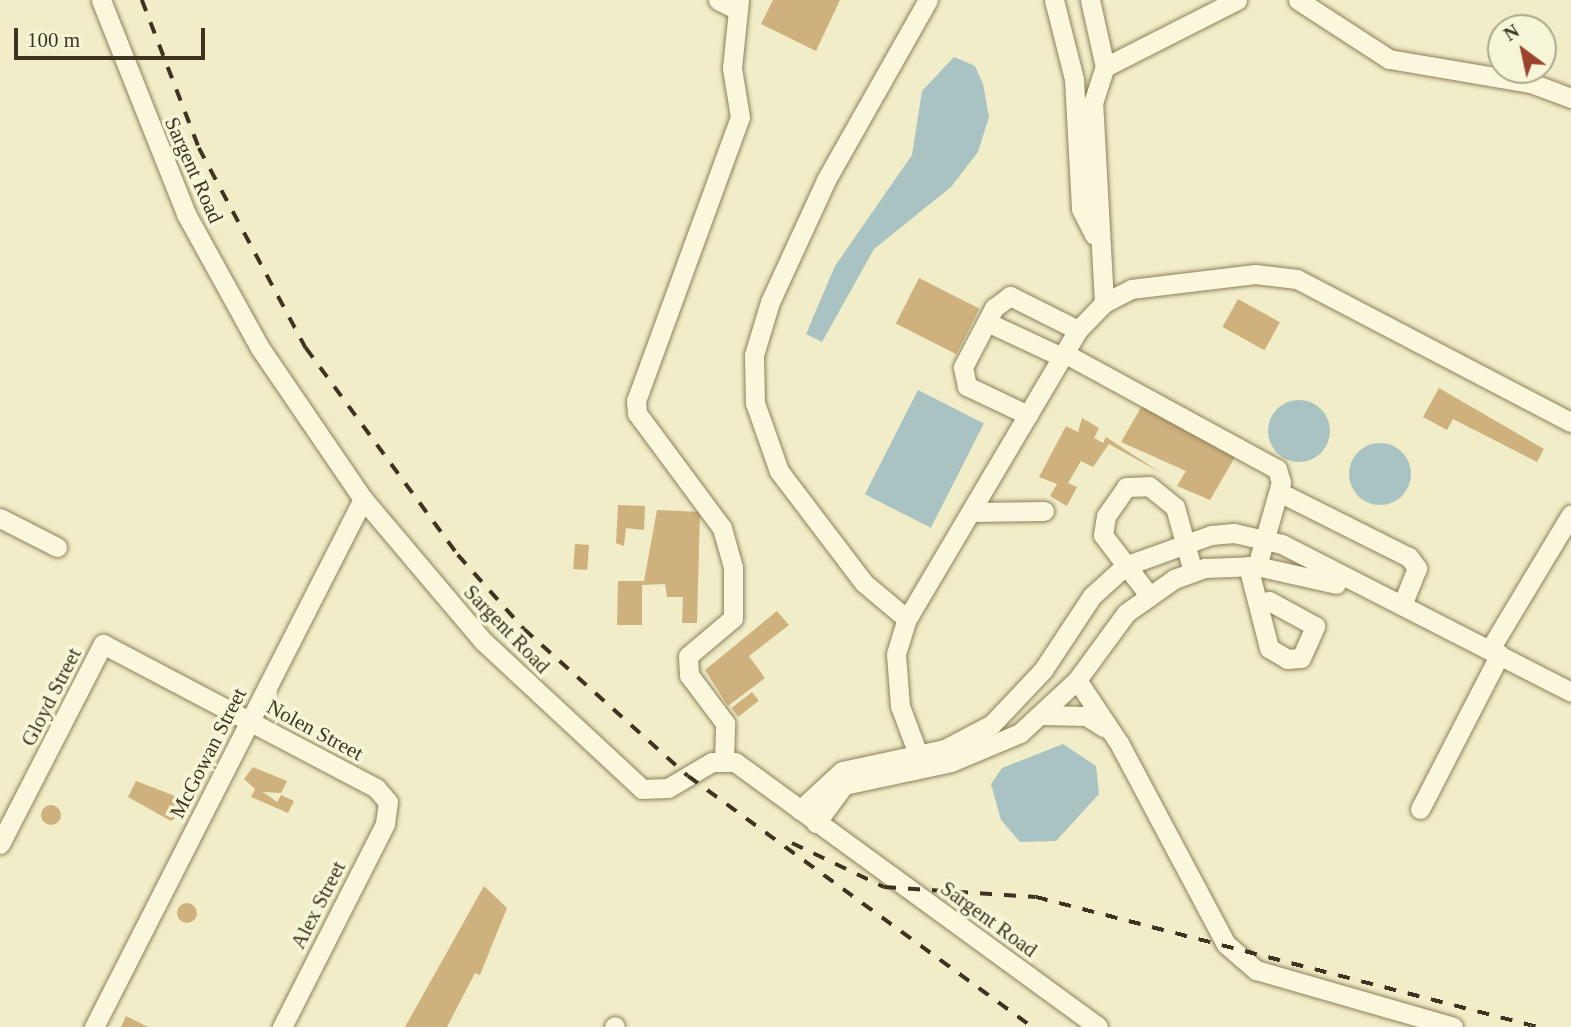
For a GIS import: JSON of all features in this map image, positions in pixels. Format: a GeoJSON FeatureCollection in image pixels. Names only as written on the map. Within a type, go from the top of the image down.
{"type":"FeatureCollection","features":[{"type":"Feature","properties":{"kind":"street","name":"Sargent Road"},"geometry":{"type":"LineString","coordinates":[[101,0],[156,144],[219,277],[363,499],[483,641],[632,782],[654,793],[724,759],[800,810],[1098,1027]]}},
{"type":"Feature","properties":{"kind":"street"},"geometry":{"type":"LineString","coordinates":[[718,0],[738,5],[732,68],[740,117],[636,401],[638,413],[722,528],[733,567],[733,618],[688,656],[689,675],[725,723],[724,759]]}},
{"type":"Feature","properties":{"kind":"street"},"geometry":{"type":"LineString","coordinates":[[907,619],[864,583],[779,471],[755,403],[754,355],[770,302],[827,180],[928,0]]}},
{"type":"Feature","properties":{"kind":"street"},"geometry":{"type":"LineString","coordinates":[[1054,0],[1074,79],[1081,209],[1097,241]]}},
{"type":"Feature","properties":{"kind":"street"},"geometry":{"type":"LineString","coordinates":[[1090,0],[1105,66],[1093,103],[1097,241],[1104,303]]}},
{"type":"Feature","properties":{"kind":"street"},"geometry":{"type":"LineString","coordinates":[[1105,66],[1237,0]]}},
{"type":"Feature","properties":{"kind":"street"},"geometry":{"type":"LineString","coordinates":[[1298,0],[1389,59],[1531,83],[1571,98]]}},
{"type":"Feature","properties":{"kind":"street"},"geometry":{"type":"LineString","coordinates":[[920,758],[900,706],[897,654],[907,619],[1078,330],[1104,303],[1131,289],[1255,274],[1297,279],[1571,422]]}},
{"type":"Feature","properties":{"kind":"street"},"geometry":{"type":"LineString","coordinates":[[1028,415],[967,386],[963,368],[987,322],[1010,296],[1078,330]]}},
{"type":"Feature","properties":{"kind":"street"},"geometry":{"type":"LineString","coordinates":[[987,322],[1063,355],[1269,461],[1277,469],[1279,492],[1252,566],[1258,603]]}},
{"type":"Feature","properties":{"kind":"street"},"geometry":{"type":"LineString","coordinates":[[1148,594],[1103,535],[1106,516],[1126,488],[1149,486],[1167,497],[1193,572]]}},
{"type":"Feature","properties":{"kind":"street"},"geometry":{"type":"LineString","coordinates":[[1279,492],[1409,557],[1417,568],[1402,605]]}},
{"type":"Feature","properties":{"kind":"street","name":"McGowan Street"},"geometry":{"type":"LineString","coordinates":[[94,1027],[363,499]]}},
{"type":"Feature","properties":{"kind":"street"},"geometry":{"type":"LineString","coordinates":[[972,512],[1044,511]]}},
{"type":"Feature","properties":{"kind":"street"},"geometry":{"type":"LineString","coordinates":[[1420,809],[1495,651],[1571,514]]}},
{"type":"Feature","properties":{"kind":"street"},"geometry":{"type":"LineString","coordinates":[[0,518],[57,547]]}},
{"type":"Feature","properties":{"kind":"street"},"geometry":{"type":"LineString","coordinates":[[816,823],[844,785],[944,749],[992,724],[1043,670],[1092,596],[1125,566],[1184,542],[1234,533],[1262,537],[1495,651],[1571,692]]}},
{"type":"Feature","properties":{"kind":"street"},"geometry":{"type":"LineString","coordinates":[[800,810],[842,771],[920,758],[977,754],[1043,715],[1077,680],[1148,594],[1193,572],[1252,566],[1357,585]]}},
{"type":"Feature","properties":{"kind":"street","name":"Nolen Street"},"geometry":{"type":"LineString","coordinates":[[103,644],[376,788],[388,803]]}},
{"type":"Feature","properties":{"kind":"street","name":"Gloyd Street"},"geometry":{"type":"LineString","coordinates":[[0,844],[103,644]]}},
{"type":"Feature","properties":{"kind":"street"},"geometry":{"type":"LineString","coordinates":[[1077,680],[1226,944],[1256,970],[1453,1027]]}},
{"type":"Feature","properties":{"kind":"street"},"geometry":{"type":"LineString","coordinates":[[1043,715],[1086,716],[1106,729]]}},
{"type":"Feature","properties":{"kind":"street","name":"Alex Street"},"geometry":{"type":"LineString","coordinates":[[282,1027],[385,824],[388,803]]}},
{"type":"Feature","properties":{"kind":"water"},"geometry":{"type":"Polygon","coordinates":[[[954,57],[975,66],[983,84],[989,117],[978,152],[951,187],[874,249],[822,342],[806,334],[835,266],[912,155],[922,91],[954,57]]]}},
{"type":"Feature","properties":{"kind":"water"},"geometry":{"type":"Polygon","coordinates":[[[918,390],[984,424],[931,528],[865,494],[918,390]]]}},
{"type":"Feature","properties":{"kind":"water"},"geometry":{"type":"Polygon","coordinates":[[[1299,400],[1311,402],[1321,409],[1328,419],[1328,443],[1321,453],[1311,460],[1299,462],[1287,460],[1277,453],[1270,443],[1268,431],[1270,419],[1277,409],[1287,402],[1299,400]]]}},
{"type":"Feature","properties":{"kind":"water"},"geometry":{"type":"Polygon","coordinates":[[[1380,443],[1392,445],[1402,452],[1409,462],[1409,486],[1402,496],[1392,503],[1380,505],[1368,503],[1358,496],[1351,486],[1349,474],[1351,462],[1358,452],[1368,445],[1380,443]]]}},
{"type":"Feature","properties":{"kind":"water"},"geometry":{"type":"Polygon","coordinates":[[[1063,744],[1096,766],[1099,794],[1056,841],[1020,842],[1001,820],[991,784],[1002,768],[1063,744]]]}},
{"type":"Feature","properties":{"kind":"building"},"geometry":{"type":"Polygon","coordinates":[[[773,0],[840,0],[816,51],[761,24],[773,0]]]}},
{"type":"Feature","properties":{"kind":"building"},"geometry":{"type":"Polygon","coordinates":[[[919,278],[980,309],[956,354],[896,323],[919,278]]]}},
{"type":"Feature","properties":{"kind":"building"},"geometry":{"type":"Polygon","coordinates":[[[1238,299],[1280,322],[1264,350],[1222,327],[1238,299]]]}},
{"type":"Feature","properties":{"kind":"building"},"geometry":{"type":"Polygon","coordinates":[[[1439,388],[1544,449],[1537,462],[1453,419],[1447,430],[1423,417],[1439,388]]]}},
{"type":"Feature","properties":{"kind":"building"},"geometry":{"type":"Polygon","coordinates":[[[1143,404],[1238,452],[1210,500],[1177,486],[1186,471],[1121,442],[1143,404]]]}},
{"type":"Feature","properties":{"kind":"building"},"geometry":{"type":"Polygon","coordinates":[[[1082,418],[1099,428],[1094,438],[1103,443],[1106,437],[1161,473],[1109,444],[1093,467],[1081,461],[1068,483],[1077,487],[1067,506],[1050,496],[1057,484],[1039,477],[1066,426],[1078,432],[1082,418]]]}},
{"type":"Feature","properties":{"kind":"building"},"geometry":{"type":"Polygon","coordinates":[[[618,505],[645,506],[644,530],[626,528],[624,546],[616,543],[618,505]]]}},
{"type":"Feature","properties":{"kind":"building"},"geometry":{"type":"Polygon","coordinates":[[[657,510],[700,512],[697,623],[682,623],[683,597],[667,597],[665,584],[642,585],[642,625],[617,625],[618,581],[644,581],[657,510]]]}},
{"type":"Feature","properties":{"kind":"building"},"geometry":{"type":"Polygon","coordinates":[[[575,544],[589,545],[587,570],[573,569],[575,544]]]}},
{"type":"Feature","properties":{"kind":"building"},"geometry":{"type":"Polygon","coordinates":[[[777,611],[789,625],[749,656],[765,678],[728,706],[705,670],[777,611]]]}},
{"type":"Feature","properties":{"kind":"building"},"geometry":{"type":"Polygon","coordinates":[[[752,692],[759,701],[738,717],[732,708],[752,692]]]}},
{"type":"Feature","properties":{"kind":"building"},"geometry":{"type":"Polygon","coordinates":[[[253,767],[287,781],[281,793],[263,792],[277,802],[281,795],[294,801],[288,813],[251,797],[255,789],[244,779],[253,767]]]}},
{"type":"Feature","properties":{"kind":"building"},"geometry":{"type":"Polygon","coordinates":[[[136,781],[183,799],[179,815],[171,821],[128,797],[136,781]]]}},
{"type":"Feature","properties":{"kind":"building"},"geometry":{"type":"Polygon","coordinates":[[[51,805],[58,808],[61,815],[58,822],[51,825],[44,822],[41,815],[44,808],[51,805]]]}},
{"type":"Feature","properties":{"kind":"building"},"geometry":{"type":"Polygon","coordinates":[[[484,886],[507,908],[480,975],[475,973],[447,1027],[405,1027],[484,886]]]}},
{"type":"Feature","properties":{"kind":"building"},"geometry":{"type":"Polygon","coordinates":[[[183,903],[191,903],[197,913],[191,923],[183,923],[177,917],[177,909],[183,903]]]}},
{"type":"Feature","properties":{"kind":"building"},"geometry":{"type":"Polygon","coordinates":[[[126,1016],[148,1027],[121,1027],[126,1016]]]}},
{"type":"Feature","properties":{"kind":"railway"},"geometry":{"type":"LineString","coordinates":[[142,0],[199,148],[306,348],[458,555],[524,629],[688,776],[1032,1027]]}},
{"type":"Feature","properties":{"kind":"railway"},"geometry":{"type":"LineString","coordinates":[[792,843],[884,887],[1036,897],[1538,1027]]}}]}
